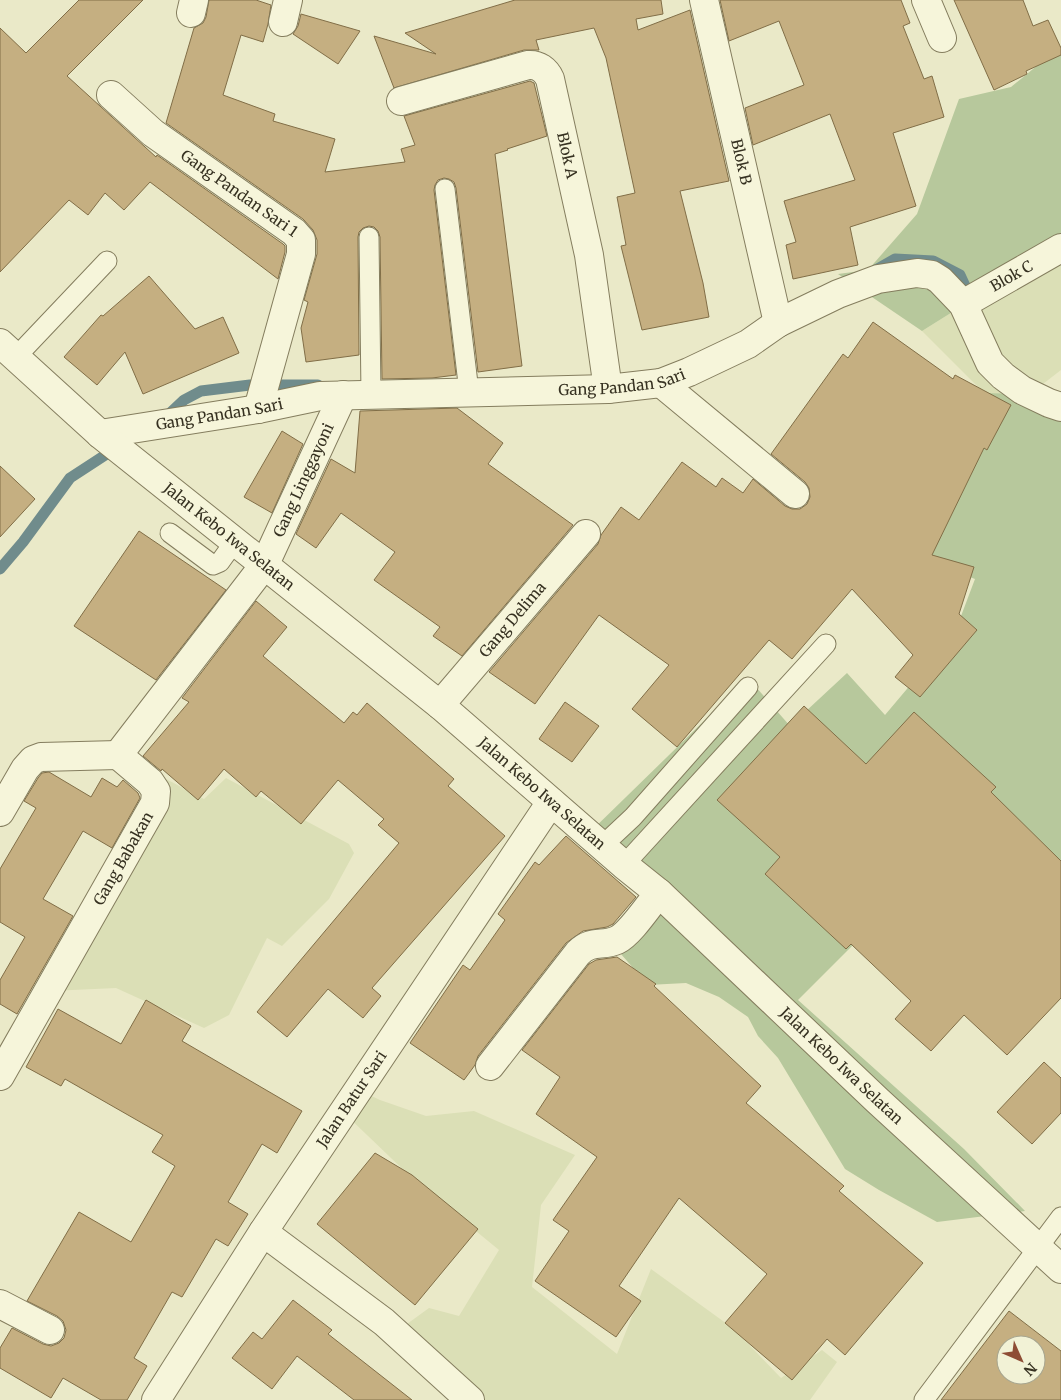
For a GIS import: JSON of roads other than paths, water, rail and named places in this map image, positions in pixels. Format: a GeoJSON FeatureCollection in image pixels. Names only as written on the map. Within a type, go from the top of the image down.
{"type":"FeatureCollection","features":[{"type":"Feature","properties":{"kind":"street","name":"Blok B"},"geometry":{"type":"LineString","coordinates":[[704,0],[778,323]]}},
{"type":"Feature","properties":{"kind":"street"},"geometry":{"type":"LineString","coordinates":[[926,0],[942,38]]}},
{"type":"Feature","properties":{"kind":"street","name":"Blok A"},"geometry":{"type":"LineString","coordinates":[[400,102],[528,65],[538,66],[547,74],[550,79],[589,255],[608,389]]}},
{"type":"Feature","properties":{"kind":"street","name":"Gang Pandan Sari 1"},"geometry":{"type":"LineString","coordinates":[[111,95],[153,133],[294,232],[300,240],[302,254],[258,409]]}},
{"type":"Feature","properties":{"kind":"street","name":"Blok C"},"geometry":{"type":"LineString","coordinates":[[963,304],[1061,248]]}},
{"type":"Feature","properties":{"kind":"street","name":"Gang Pandan Sari"},"geometry":{"type":"LineString","coordinates":[[100,434],[258,409],[320,396],[608,389],[660,383],[689,372],[748,344],[778,323],[838,294],[878,279],[917,273],[932,275],[940,280],[963,304],[990,363],[1002,376],[1022,390],[1048,403],[1061,407]]}},
{"type":"Feature","properties":{"kind":"street","name":"Jalan Kebo Iwa Selatan"},"geometry":{"type":"LineString","coordinates":[[8,350],[100,434],[440,705],[659,894],[877,1100],[1061,1269]]}},
{"type":"Feature","properties":{"kind":"street"},"geometry":{"type":"LineString","coordinates":[[660,383],[795,494]]}},
{"type":"Feature","properties":{"kind":"street","name":"Gang Linggayoni"},"geometry":{"type":"LineString","coordinates":[[265,564],[343,395]]}},
{"type":"Feature","properties":{"kind":"street","name":"Gang Delima"},"geometry":{"type":"LineString","coordinates":[[440,705],[586,534]]}},
{"type":"Feature","properties":{"kind":"street"},"geometry":{"type":"LineString","coordinates":[[0,812],[25,769],[33,760],[41,757],[118,755],[265,564]]}},
{"type":"Feature","properties":{"kind":"street","name":"Gang Babakan"},"geometry":{"type":"LineString","coordinates":[[0,1076],[155,802],[156,792],[150,782],[118,755]]}},
{"type":"Feature","properties":{"kind":"street","name":"Jalan Batur Sari"},"geometry":{"type":"LineString","coordinates":[[156,1400],[263,1232],[551,802]]}},
{"type":"Feature","properties":{"kind":"street"},"geometry":{"type":"LineString","coordinates":[[490,1066],[578,953],[592,944],[617,940],[627,933],[659,894]]}},
{"type":"Feature","properties":{"kind":"street"},"geometry":{"type":"LineString","coordinates":[[263,1232],[384,1322],[470,1400]]}},
{"type":"Feature","properties":{"kind":"street"},"geometry":{"type":"LineString","coordinates":[[0,1304],[50,1330]]}},
{"type":"Feature","properties":{"kind":"lane"},"geometry":{"type":"LineString","coordinates":[[445,189],[469,392]]}},
{"type":"Feature","properties":{"kind":"lane"},"geometry":{"type":"LineString","coordinates":[[369,238],[371,394]]}},
{"type":"Feature","properties":{"kind":"lane"},"geometry":{"type":"LineString","coordinates":[[8,350],[107,261]]}},
{"type":"Feature","properties":{"kind":"lane"},"geometry":{"type":"LineString","coordinates":[[170,534],[213,564],[220,562],[236,541]]}},
{"type":"Feature","properties":{"kind":"lane"},"geometry":{"type":"LineString","coordinates":[[624,865],[826,644]]}},
{"type":"Feature","properties":{"kind":"lane"},"geometry":{"type":"LineString","coordinates":[[602,846],[633,817],[748,687]]}},
{"type":"Feature","properties":{"kind":"lane"},"geometry":{"type":"LineString","coordinates":[[924,1400],[1061,1217]]}},
{"type":"Feature","properties":{"kind":"waterway"},"geometry":{"type":"LineString","coordinates":[[874,271],[895,259],[933,261],[960,275],[971,299]]}},
{"type":"Feature","properties":{"kind":"waterway"},"geometry":{"type":"LineString","coordinates":[[166,417],[184,400],[201,391],[250,385],[318,385]]}},
{"type":"Feature","properties":{"kind":"waterway"},"geometry":{"type":"LineString","coordinates":[[0,569],[23,542],[70,478],[116,448]]}}]}
